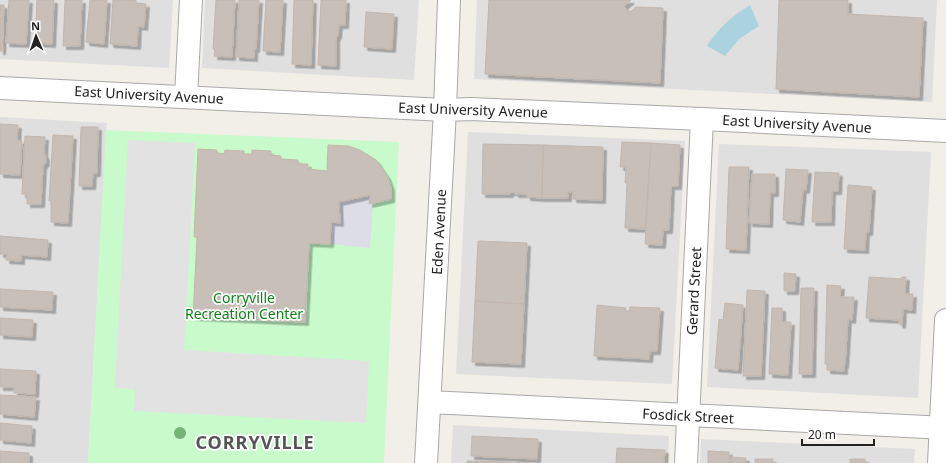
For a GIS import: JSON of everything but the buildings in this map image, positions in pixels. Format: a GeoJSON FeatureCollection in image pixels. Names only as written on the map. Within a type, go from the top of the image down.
{"type":"FeatureCollection","features":[{"type":"Feature","properties":{"kind":"street"},"geometry":{"type":"LineString","coordinates":[[186,97],[191,0]]}},
{"type":"Feature","properties":{"kind":"street","name":"Eden Avenue"},"geometry":{"type":"LineString","coordinates":[[426,463],[445,110],[449,0]]}},
{"type":"Feature","properties":{"kind":"street","name":"East University Avenue"},"geometry":{"type":"LineString","coordinates":[[0,88],[445,110],[471,109],[946,131]]}},
{"type":"Feature","properties":{"kind":"street","name":"Gerard Street"},"geometry":{"type":"LineString","coordinates":[[686,463],[702,119]]}},
{"type":"Feature","properties":{"kind":"street"},"geometry":{"type":"LineString","coordinates":[[939,463],[943,428],[946,320]]}},
{"type":"Feature","properties":{"kind":"street","name":"Fosdick Street"},"geometry":{"type":"LineString","coordinates":[[430,402],[943,428]]}},
{"type":"Feature","properties":{"kind":"shaded area"},"geometry":{"type":"Polygon","coordinates":[[[0,0],[173,0],[169,68],[0,59],[0,0]]]}},
{"type":"Feature","properties":{"kind":"shaded area"},"geometry":{"type":"Polygon","coordinates":[[[205,0],[419,0],[414,80],[202,68],[205,0]]]}},
{"type":"Feature","properties":{"kind":"shaded area"},"geometry":{"type":"Polygon","coordinates":[[[477,0],[937,0],[932,102],[474,79],[477,0]]]}},
{"type":"Feature","properties":{"kind":"shaded area"},"geometry":{"type":"Polygon","coordinates":[[[0,117],[107,123],[88,463],[0,463],[0,117]]]}},
{"type":"Feature","properties":{"kind":"shaded area"},"geometry":{"type":"Polygon","coordinates":[[[468,132],[685,141],[672,384],[456,374],[468,132]]]}},
{"type":"Feature","properties":{"kind":"shaded area"},"geometry":{"type":"Polygon","coordinates":[[[128,140],[195,143],[184,350],[369,361],[366,423],[134,411],[135,389],[115,388],[128,140]]]}},
{"type":"Feature","properties":{"kind":"shaded area"},"geometry":{"type":"Polygon","coordinates":[[[719,144],[931,152],[918,398],[707,387],[719,144]]]}},
{"type":"Feature","properties":{"kind":"shaded area"},"geometry":{"type":"Polygon","coordinates":[[[370,195],[369,204],[373,203],[370,248],[330,244],[331,222],[340,222],[339,202],[370,195]]]}},
{"type":"Feature","properties":{"kind":"shaded area"},"geometry":{"type":"Polygon","coordinates":[[[453,425],[669,436],[668,463],[451,463],[453,425]]]}},
{"type":"Feature","properties":{"kind":"shaded area"},"geometry":{"type":"Polygon","coordinates":[[[701,439],[915,449],[914,463],[700,463],[701,439]]]}},
{"type":"Feature","properties":{"kind":"green space","name":"Corryville Recreation Center"},"geometry":{"type":"Polygon","coordinates":[[[106,130],[399,142],[384,463],[88,463],[106,130]]]}},
{"type":"Feature","properties":{"kind":"water"},"geometry":{"type":"Polygon","coordinates":[[[750,5],[759,26],[739,39],[725,56],[707,46],[716,33],[726,23],[750,5]]]}},
{"type":"Feature","properties":{"kind":"district","name":"CORRYVILLE"},"geometry":{"type":"Point","coordinates":[255,443]}}]}
